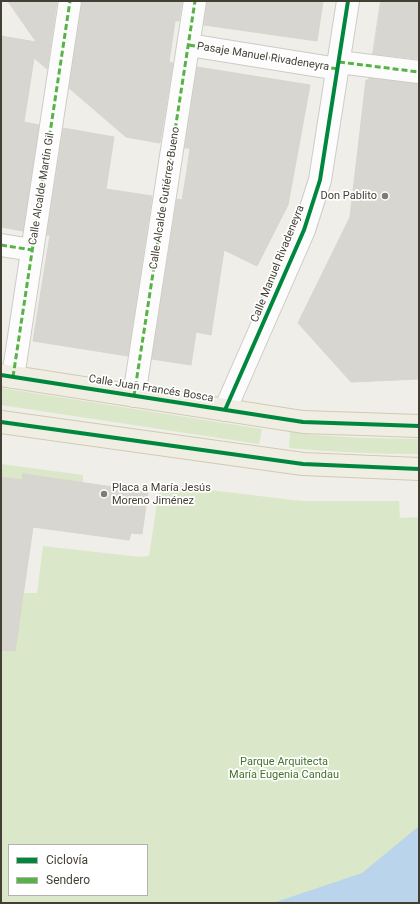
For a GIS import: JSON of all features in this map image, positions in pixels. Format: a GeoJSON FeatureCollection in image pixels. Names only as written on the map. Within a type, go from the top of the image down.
{"type":"FeatureCollection","features":[{"type":"Feature","properties":{"kind":"main road","name":"Calle Juan Francés Bosca"},"geometry":{"type":"LineString","coordinates":[[7,376],[303,422],[419,426]]}},
{"type":"Feature","properties":{"kind":"main road"},"geometry":{"type":"LineString","coordinates":[[1,422],[303,464],[419,469]]}},
{"type":"Feature","properties":{"kind":"street","name":"Calle Alcalde Martín Gil"},"geometry":{"type":"LineString","coordinates":[[7,376],[32,250],[70,1]]}},
{"type":"Feature","properties":{"kind":"street","name":"Calle Alcalde Gutiérrez Bueno"},"geometry":{"type":"LineString","coordinates":[[134,396],[195,1]]}},
{"type":"Feature","properties":{"kind":"street","name":"Calle Manuel Rivadeneyra"},"geometry":{"type":"LineString","coordinates":[[225,410],[304,230],[320,180],[348,1]]}},
{"type":"Feature","properties":{"kind":"street","name":"Pasaje Manuel Rivadeneyra"},"geometry":{"type":"LineString","coordinates":[[189,45],[339,66],[419,72]]}},
{"type":"Feature","properties":{"kind":"street"},"geometry":{"type":"LineString","coordinates":[[1,245],[32,250]]}},
{"type":"Feature","properties":{"kind":"green space"},"geometry":{"type":"Polygon","coordinates":[[[1,388],[262,429],[259,444],[1,405],[1,388]]]}},
{"type":"Feature","properties":{"kind":"green space"},"geometry":{"type":"Polygon","coordinates":[[[290,432],[338,437],[419,439],[419,454],[321,451],[289,448],[290,432]]]}},
{"type":"Feature","properties":{"kind":"green space"},"geometry":{"type":"Polygon","coordinates":[[[1,464],[83,475],[83,483],[23,474],[22,480],[1,477],[1,464]]]}},
{"type":"Feature","properties":{"kind":"green space","name":"Parque Arquitecta María Eugenia Candau"},"geometry":{"type":"Polygon","coordinates":[[[160,484],[301,501],[399,501],[400,518],[419,517],[419,903],[1,903],[1,626],[18,628],[24,593],[37,593],[43,546],[140,557],[149,556],[160,484]]]}},
{"type":"Feature","properties":{"kind":"water"},"geometry":{"type":"Polygon","coordinates":[[[419,826],[419,903],[273,903],[362,873],[419,826]]]}},
{"type":"Feature","properties":{"kind":"building"},"geometry":{"type":"Polygon","coordinates":[[[8,1],[57,1],[47,69],[34,58],[24,122],[39,125],[23,231],[1,227],[1,36],[36,42],[8,1]]]}},
{"type":"Feature","properties":{"kind":"building"},"geometry":{"type":"Polygon","coordinates":[[[82,1],[182,1],[179,21],[175,21],[169,62],[173,63],[160,143],[126,137],[69,88],[82,1]]]}},
{"type":"Feature","properties":{"kind":"building"},"geometry":{"type":"Polygon","coordinates":[[[207,1],[323,1],[317,41],[204,25],[207,1]]]}},
{"type":"Feature","properties":{"kind":"building"},"geometry":{"type":"Polygon","coordinates":[[[381,1],[419,1],[419,59],[373,54],[381,1]]]}},
{"type":"Feature","properties":{"kind":"building"},"geometry":{"type":"Polygon","coordinates":[[[197,67],[310,85],[288,205],[257,266],[224,250],[211,335],[196,332],[191,365],[152,359],[177,199],[182,200],[187,170],[190,148],[185,148],[197,67]]]}},
{"type":"Feature","properties":{"kind":"building"},"geometry":{"type":"Polygon","coordinates":[[[369,78],[419,84],[419,379],[351,382],[298,323],[350,217],[366,80],[369,80],[369,78]]]}},
{"type":"Feature","properties":{"kind":"building"},"geometry":{"type":"Polygon","coordinates":[[[63,128],[114,137],[106,189],[152,196],[128,356],[33,341],[50,235],[47,235],[63,128]]]}},
{"type":"Feature","properties":{"kind":"building"},"geometry":{"type":"Polygon","coordinates":[[[23,474],[148,492],[142,534],[131,533],[129,540],[33,527],[15,651],[1,650],[1,477],[22,480],[23,474]]]}},
{"type":"Feature","properties":{"kind":"marked path"},"geometry":{"type":"LineString","coordinates":[[13,377],[70,1]]}},
{"type":"Feature","properties":{"kind":"marked path"},"geometry":{"type":"LineString","coordinates":[[134,396],[195,1]]}},
{"type":"Feature","properties":{"kind":"marked path"},"geometry":{"type":"LineString","coordinates":[[189,45],[338,69]]}},
{"type":"Feature","properties":{"kind":"marked path"},"geometry":{"type":"LineString","coordinates":[[339,62],[419,72]]}},
{"type":"Feature","properties":{"kind":"marked path"},"geometry":{"type":"LineString","coordinates":[[1,245],[32,250]]}},
{"type":"Feature","properties":{"kind":"cycle path"},"geometry":{"type":"LineString","coordinates":[[225,410],[304,230],[320,180],[348,1]]}},
{"type":"Feature","properties":{"kind":"cycle path"},"geometry":{"type":"LineString","coordinates":[[1,375],[303,422],[419,426]]}},
{"type":"Feature","properties":{"kind":"cycle path"},"geometry":{"type":"LineString","coordinates":[[1,422],[303,464],[419,469]]}},
{"type":"Feature","properties":{"kind":"place","name":"Don Pablito"},"geometry":{"type":"Point","coordinates":[385,196]}},
{"type":"Feature","properties":{"kind":"place","name":"Placa a María Jesús Moreno Jiménez"},"geometry":{"type":"Point","coordinates":[104,494]}}]}
